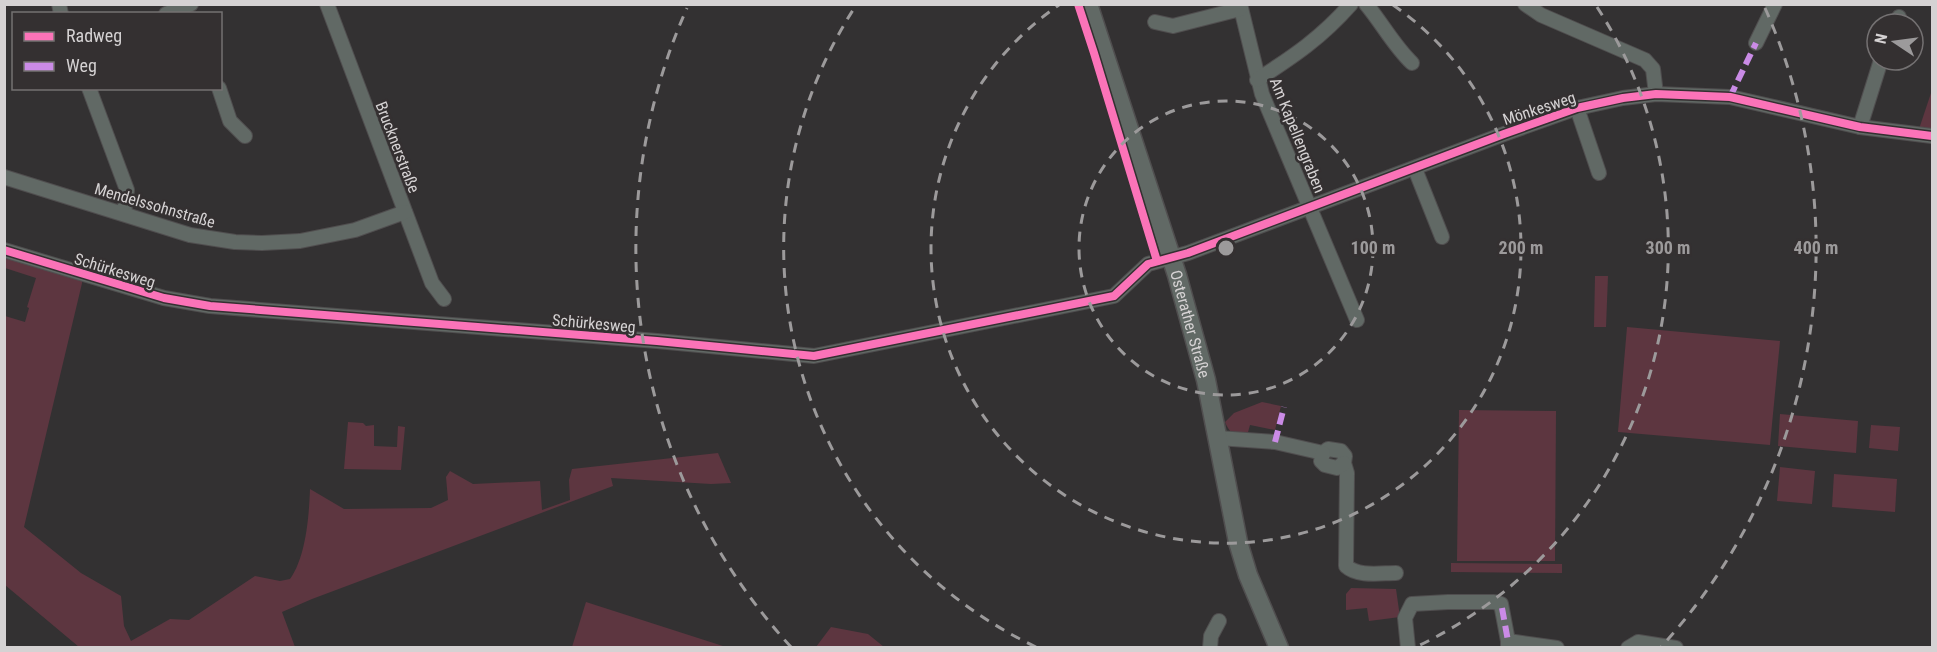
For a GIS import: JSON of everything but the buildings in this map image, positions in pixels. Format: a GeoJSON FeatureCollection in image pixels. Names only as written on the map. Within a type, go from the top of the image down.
{"type":"FeatureCollection","features":[{"type":"Feature","properties":{"kind":"main road","name":"Osterather Straße"},"geometry":{"type":"LineString","coordinates":[[1088,4],[1170,257],[1206,380],[1236,536],[1248,575],[1280,648]]}},
{"type":"Feature","properties":{"kind":"street","name":"Brucknerstraße"},"geometry":{"type":"LineString","coordinates":[[327,4],[432,283],[444,299]]}},
{"type":"Feature","properties":{"kind":"street"},"geometry":{"type":"LineString","coordinates":[[1257,80],[1304,50],[1331,27],[1350,4]]}},
{"type":"Feature","properties":{"kind":"street"},"geometry":{"type":"LineString","coordinates":[[1366,4],[1412,63]]}},
{"type":"Feature","properties":{"kind":"street"},"geometry":{"type":"LineString","coordinates":[[1525,4],[1541,15],[1645,60],[1653,69],[1656,94]]}},
{"type":"Feature","properties":{"kind":"street"},"geometry":{"type":"LineString","coordinates":[[1756,43],[1775,4]]}},
{"type":"Feature","properties":{"kind":"street"},"geometry":{"type":"LineString","coordinates":[[171,12],[189,5]]}},
{"type":"Feature","properties":{"kind":"street"},"geometry":{"type":"LineString","coordinates":[[1155,22],[1173,26],[1240,7]]}},
{"type":"Feature","properties":{"kind":"street","name":"Am Kapellengraben"},"geometry":{"type":"LineString","coordinates":[[1240,7],[1257,80],[1357,320]]}},
{"type":"Feature","properties":{"kind":"street"},"geometry":{"type":"LineString","coordinates":[[1860,127],[1877,72]]}},
{"type":"Feature","properties":{"kind":"street"},"geometry":{"type":"LineString","coordinates":[[90,90],[127,190],[124,214]]}},
{"type":"Feature","properties":{"kind":"street"},"geometry":{"type":"LineString","coordinates":[[220,90],[230,121],[245,136]]}},
{"type":"Feature","properties":{"kind":"street","name":"Mönkesweg"},"geometry":{"type":"LineString","coordinates":[[1170,257],[1188,254],[1577,108],[1656,94],[1730,98],[1860,127],[1932,135]]}},
{"type":"Feature","properties":{"kind":"street"},"geometry":{"type":"LineString","coordinates":[[1577,108],[1599,173]]}},
{"type":"Feature","properties":{"kind":"street"},"geometry":{"type":"LineString","coordinates":[[1415,169],[1442,237]]}},
{"type":"Feature","properties":{"kind":"street","name":"Mendelssohnstraße"},"geometry":{"type":"LineString","coordinates":[[4,177],[190,235],[213,239],[262,243],[300,241],[355,230],[405,212]]}},
{"type":"Feature","properties":{"kind":"street","name":"Schürkesweg"},"geometry":{"type":"LineString","coordinates":[[4,250],[153,295],[210,306],[657,341],[814,356],[1114,296],[1148,264],[1170,257]]}},
{"type":"Feature","properties":{"kind":"street"},"geometry":{"type":"LineString","coordinates":[[1218,438],[1275,442],[1323,453],[1321,461],[1325,465],[1337,468],[1344,463],[1347,473],[1346,566],[1352,572],[1396,573]]}},
{"type":"Feature","properties":{"kind":"street"},"geometry":{"type":"LineString","coordinates":[[1408,648],[1405,618],[1412,604],[1448,602],[1501,604],[1508,644],[1557,648]]}},
{"type":"Feature","properties":{"kind":"street"},"geometry":{"type":"LineString","coordinates":[[1210,648],[1211,636],[1220,621]]}},
{"type":"Feature","properties":{"kind":"street"},"geometry":{"type":"LineString","coordinates":[[1628,648],[1638,642],[1676,648]]}},
{"type":"Feature","properties":{"kind":"shaded area"},"geometry":{"type":"Polygon","coordinates":[[[1932,90],[1932,134],[1918,132],[1932,90]]]}},
{"type":"Feature","properties":{"kind":"shaded area"},"geometry":{"type":"Polygon","coordinates":[[[4,255],[83,279],[24,527],[81,573],[121,596],[124,626],[131,641],[170,619],[189,620],[255,576],[280,581],[290,579],[303,548],[310,489],[344,509],[431,508],[448,500],[446,477],[450,471],[473,484],[540,481],[542,510],[570,500],[569,480],[572,469],[718,453],[731,483],[711,484],[611,478],[613,486],[282,612],[295,647],[79,647],[5,585],[5,316],[25,322],[36,278],[5,268],[4,255]]]}},
{"type":"Feature","properties":{"kind":"shaded area"},"geometry":{"type":"Polygon","coordinates":[[[1595,276],[1608,276],[1606,327],[1594,327],[1595,276]]]}},
{"type":"Feature","properties":{"kind":"shaded area"},"geometry":{"type":"Polygon","coordinates":[[[1627,327],[1780,341],[1770,445],[1618,432],[1627,327]]]}},
{"type":"Feature","properties":{"kind":"shaded area"},"geometry":{"type":"Polygon","coordinates":[[[1262,402],[1281,406],[1275,430],[1250,425],[1247,436],[1231,432],[1225,422],[1234,413],[1262,402]]]}},
{"type":"Feature","properties":{"kind":"shaded area"},"geometry":{"type":"Polygon","coordinates":[[[1459,410],[1556,411],[1555,561],[1457,561],[1459,410]]]}},
{"type":"Feature","properties":{"kind":"shaded area"},"geometry":{"type":"Polygon","coordinates":[[[1780,414],[1858,421],[1856,453],[1778,446],[1780,414]]]}},
{"type":"Feature","properties":{"kind":"shaded area"},"geometry":{"type":"Polygon","coordinates":[[[348,422],[363,423],[366,426],[374,425],[374,446],[397,447],[398,426],[405,427],[401,470],[344,469],[348,422]]]}},
{"type":"Feature","properties":{"kind":"shaded area"},"geometry":{"type":"Polygon","coordinates":[[[1871,425],[1900,427],[1898,451],[1869,448],[1871,425]]]}},
{"type":"Feature","properties":{"kind":"shaded area"},"geometry":{"type":"Polygon","coordinates":[[[1780,467],[1815,471],[1812,504],[1777,501],[1780,467]]]}},
{"type":"Feature","properties":{"kind":"shaded area"},"geometry":{"type":"Polygon","coordinates":[[[1834,474],[1897,479],[1895,512],[1832,507],[1834,474]]]}},
{"type":"Feature","properties":{"kind":"shaded area"},"geometry":{"type":"Polygon","coordinates":[[[1451,563],[1562,564],[1562,573],[1451,572],[1451,563]]]}},
{"type":"Feature","properties":{"kind":"shaded area"},"geometry":{"type":"Polygon","coordinates":[[[1351,588],[1396,589],[1400,617],[1369,621],[1367,608],[1346,610],[1346,594],[1351,588]]]}},
{"type":"Feature","properties":{"kind":"shaded area"},"geometry":{"type":"Polygon","coordinates":[[[586,602],[726,647],[572,647],[586,602]]]}},
{"type":"Feature","properties":{"kind":"shaded area"},"geometry":{"type":"Polygon","coordinates":[[[831,627],[868,634],[884,647],[816,647],[831,627]]]}},
{"type":"Feature","properties":{"kind":"marked path"},"geometry":{"type":"LineString","coordinates":[[1730,97],[1756,43]]}},
{"type":"Feature","properties":{"kind":"marked path"},"geometry":{"type":"LineString","coordinates":[[1275,442],[1284,407]]}},
{"type":"Feature","properties":{"kind":"marked path"},"geometry":{"type":"LineString","coordinates":[[1502,608],[1508,641]]}},
{"type":"Feature","properties":{"kind":"cycle path"},"geometry":{"type":"LineString","coordinates":[[1078,4],[1157,261]]}},
{"type":"Feature","properties":{"kind":"cycle path"},"geometry":{"type":"LineString","coordinates":[[4,250],[164,298],[210,306],[657,341],[814,356],[1114,296],[1148,264],[1188,253],[1577,108],[1623,98],[1656,94],[1730,97],[1860,127],[1932,136]]}}]}
